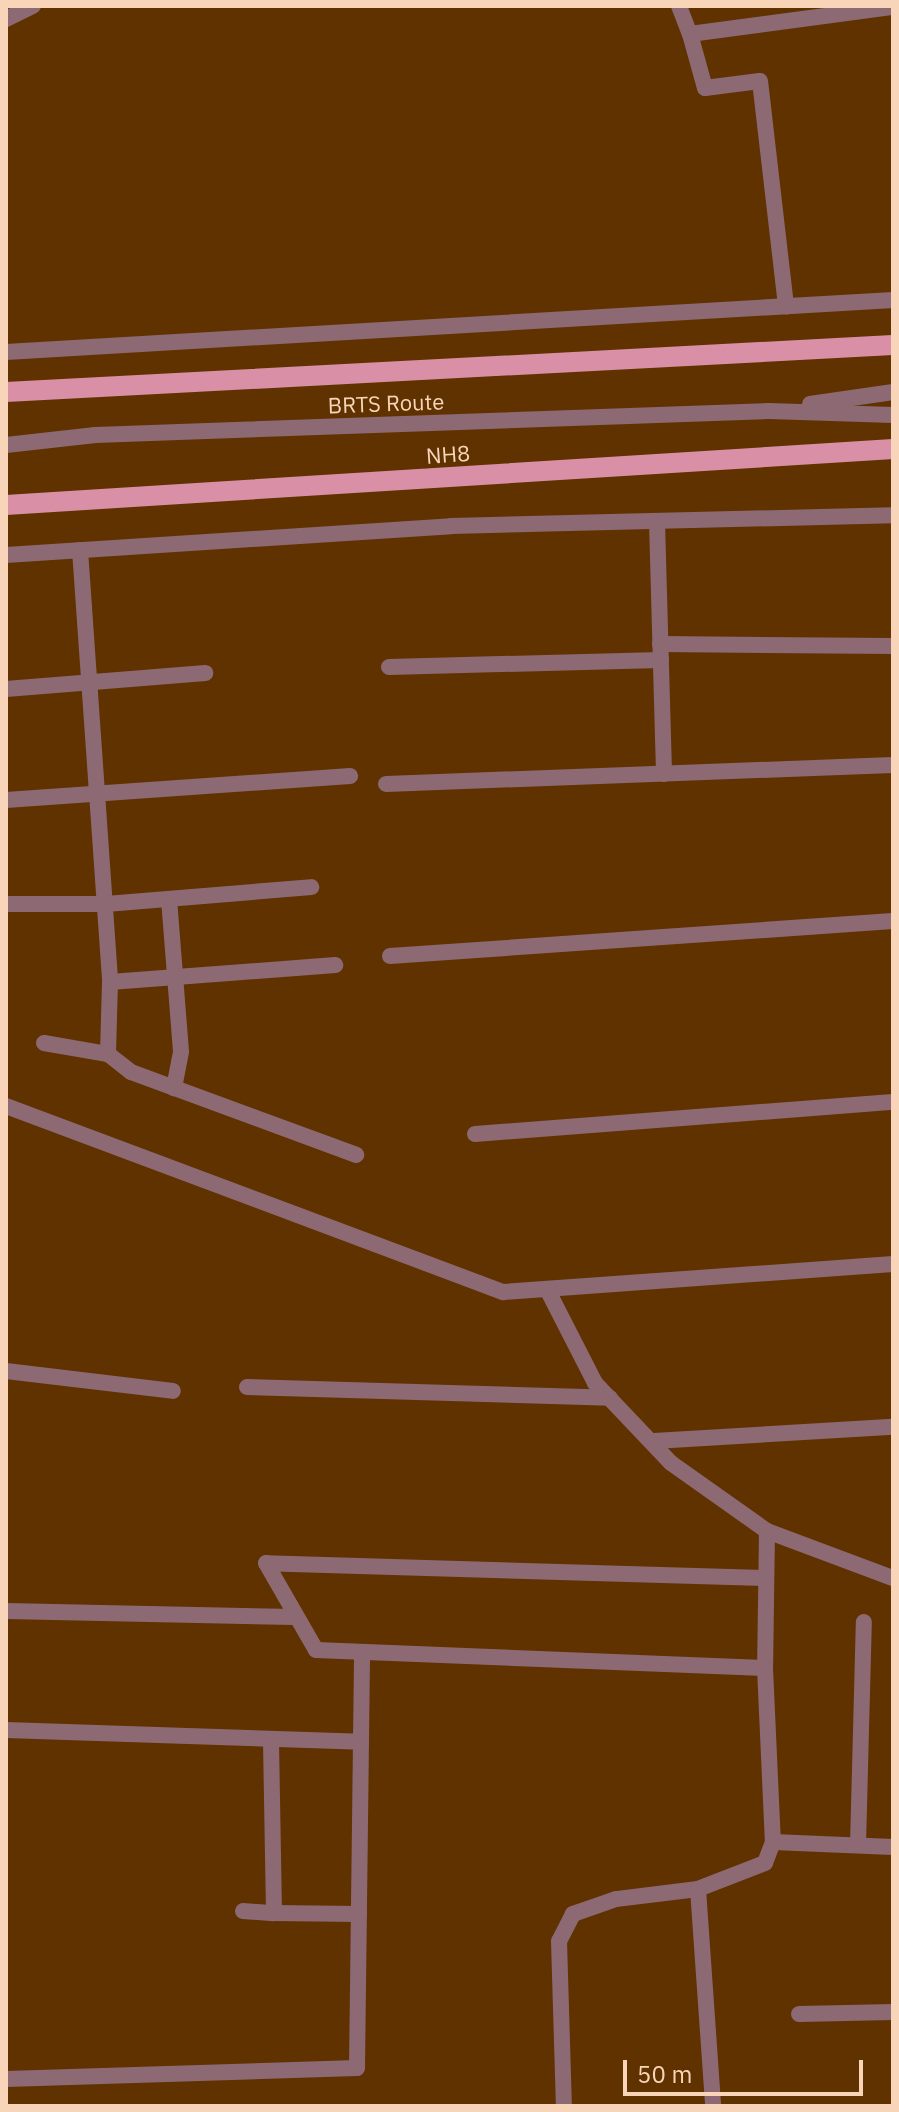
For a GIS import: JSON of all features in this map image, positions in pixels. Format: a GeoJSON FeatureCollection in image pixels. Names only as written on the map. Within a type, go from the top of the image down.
{"type":"FeatureCollection","features":[{"type":"Feature","properties":{"kind":"main road"},"geometry":{"type":"LineString","coordinates":[[6,392],[893,345]]}},
{"type":"Feature","properties":{"kind":"main road","name":"NH8"},"geometry":{"type":"LineString","coordinates":[[6,505],[893,449]]}},
{"type":"Feature","properties":{"kind":"street"},"geometry":{"type":"LineString","coordinates":[[6,19],[33,6]]}},
{"type":"Feature","properties":{"kind":"street"},"geometry":{"type":"LineString","coordinates":[[679,6],[705,88],[760,81],[786,307]]}},
{"type":"Feature","properties":{"kind":"street"},"geometry":{"type":"LineString","coordinates":[[690,34],[893,7]]}},
{"type":"Feature","properties":{"kind":"street"},"geometry":{"type":"LineString","coordinates":[[6,352],[893,300]]}},
{"type":"Feature","properties":{"kind":"street"},"geometry":{"type":"LineString","coordinates":[[769,411],[893,392]]}},
{"type":"Feature","properties":{"kind":"street"},"geometry":{"type":"LineString","coordinates":[[769,411],[893,415]]}},
{"type":"Feature","properties":{"kind":"street","name":"BRTS Route"},"geometry":{"type":"LineString","coordinates":[[6,445],[95,435],[769,411]]}},
{"type":"Feature","properties":{"kind":"street"},"geometry":{"type":"LineString","coordinates":[[6,555],[451,526],[893,515]]}},
{"type":"Feature","properties":{"kind":"street"},"geometry":{"type":"LineString","coordinates":[[657,522],[664,774]]}},
{"type":"Feature","properties":{"kind":"street"},"geometry":{"type":"LineString","coordinates":[[80,550],[94,793],[106,904],[110,982],[108,1054]]}},
{"type":"Feature","properties":{"kind":"street"},"geometry":{"type":"LineString","coordinates":[[389,667],[660,652],[893,646]]}},
{"type":"Feature","properties":{"kind":"street"},"geometry":{"type":"LineString","coordinates":[[6,689],[205,673]]}},
{"type":"Feature","properties":{"kind":"street"},"geometry":{"type":"LineString","coordinates":[[386,784],[893,765]]}},
{"type":"Feature","properties":{"kind":"street"},"geometry":{"type":"LineString","coordinates":[[6,800],[350,776]]}},
{"type":"Feature","properties":{"kind":"street"},"geometry":{"type":"LineString","coordinates":[[6,904],[106,904],[311,887]]}},
{"type":"Feature","properties":{"kind":"street"},"geometry":{"type":"LineString","coordinates":[[169,899],[181,1052],[174,1088]]}},
{"type":"Feature","properties":{"kind":"street"},"geometry":{"type":"LineString","coordinates":[[390,956],[893,921]]}},
{"type":"Feature","properties":{"kind":"street"},"geometry":{"type":"LineString","coordinates":[[110,982],[335,965]]}},
{"type":"Feature","properties":{"kind":"street"},"geometry":{"type":"LineString","coordinates":[[44,1043],[108,1054],[131,1072],[356,1155]]}},
{"type":"Feature","properties":{"kind":"street"},"geometry":{"type":"LineString","coordinates":[[475,1134],[893,1102]]}},
{"type":"Feature","properties":{"kind":"street"},"geometry":{"type":"LineString","coordinates":[[6,1106],[453,1276],[503,1292],[893,1264]]}},
{"type":"Feature","properties":{"kind":"street"},"geometry":{"type":"LineString","coordinates":[[547,1289],[595,1383],[654,1441],[671,1463],[767,1531],[893,1578]]}},
{"type":"Feature","properties":{"kind":"street"},"geometry":{"type":"LineString","coordinates":[[6,1371],[173,1391]]}},
{"type":"Feature","properties":{"kind":"street"},"geometry":{"type":"LineString","coordinates":[[247,1387],[610,1398]]}},
{"type":"Feature","properties":{"kind":"street"},"geometry":{"type":"LineString","coordinates":[[654,1441],[893,1427]]}},
{"type":"Feature","properties":{"kind":"street"},"geometry":{"type":"LineString","coordinates":[[564,2106],[559,1941],[573,1914],[616,1899],[698,1889],[765,1863],[773,1842],[765,1668],[767,1531]]}},
{"type":"Feature","properties":{"kind":"street"},"geometry":{"type":"LineString","coordinates":[[764,1578],[266,1563],[294,1617],[316,1650],[765,1668]]}},
{"type":"Feature","properties":{"kind":"street"},"geometry":{"type":"LineString","coordinates":[[6,1611],[294,1617]]}},
{"type":"Feature","properties":{"kind":"street"},"geometry":{"type":"LineString","coordinates":[[858,1845],[864,1622]]}},
{"type":"Feature","properties":{"kind":"street"},"geometry":{"type":"LineString","coordinates":[[6,2079],[357,2068],[362,1652]]}},
{"type":"Feature","properties":{"kind":"street"},"geometry":{"type":"LineString","coordinates":[[6,1730],[361,1742]]}},
{"type":"Feature","properties":{"kind":"street"},"geometry":{"type":"LineString","coordinates":[[271,1739],[274,1913]]}},
{"type":"Feature","properties":{"kind":"street"},"geometry":{"type":"LineString","coordinates":[[773,1842],[893,1847]]}},
{"type":"Feature","properties":{"kind":"street"},"geometry":{"type":"LineString","coordinates":[[698,1889],[713,2106]]}},
{"type":"Feature","properties":{"kind":"street"},"geometry":{"type":"LineString","coordinates":[[243,1911],[359,1914]]}},
{"type":"Feature","properties":{"kind":"street"},"geometry":{"type":"LineString","coordinates":[[799,2014],[893,2012]]}}]}
